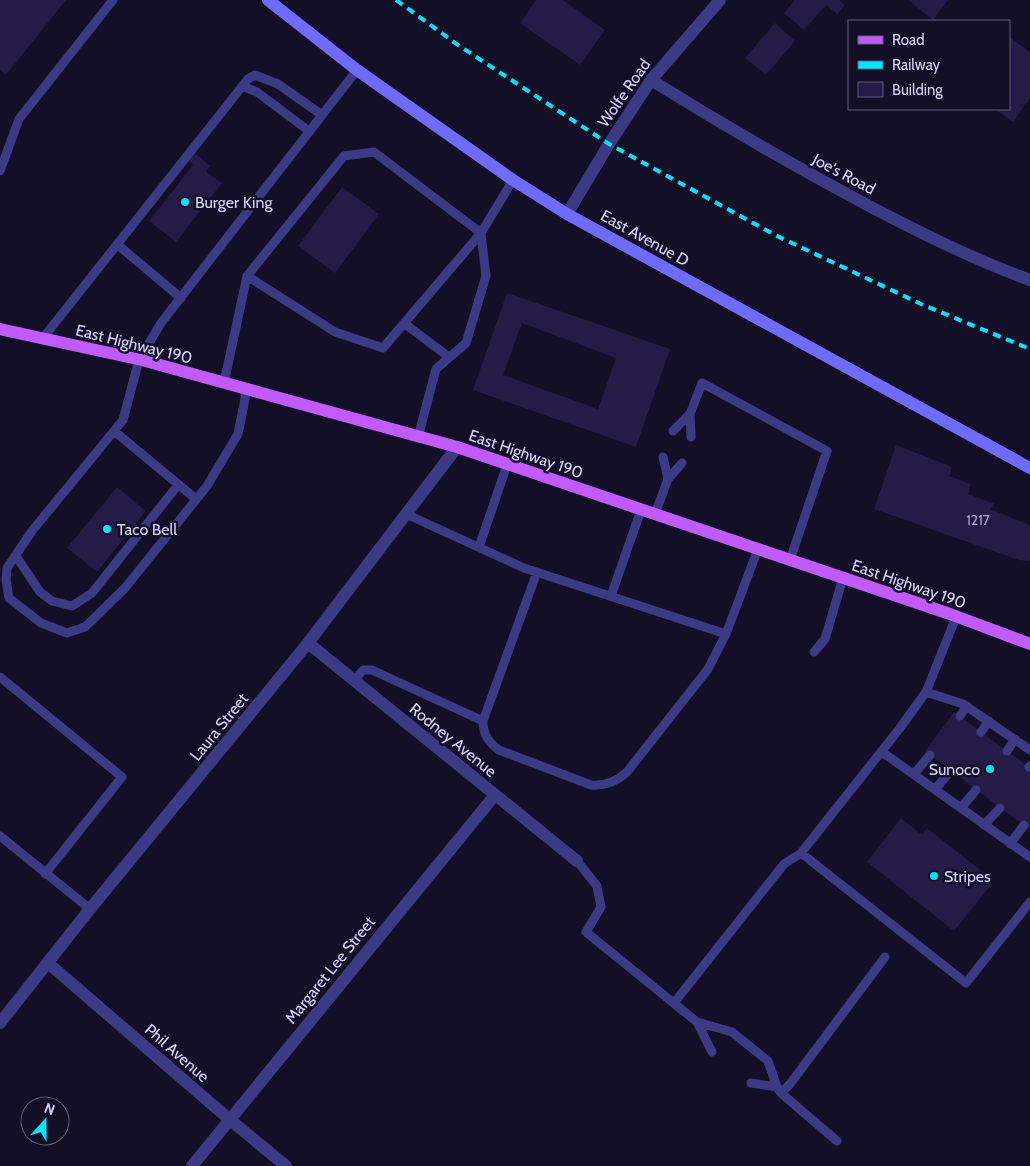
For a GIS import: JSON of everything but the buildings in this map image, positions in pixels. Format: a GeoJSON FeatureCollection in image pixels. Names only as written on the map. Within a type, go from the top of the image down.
{"type":"FeatureCollection","features":[{"type":"Feature","properties":{"kind":"main road","name":"East Avenue D"},"geometry":{"type":"LineString","coordinates":[[268,0],[357,70],[513,180],[567,214],[1030,468]]}},
{"type":"Feature","properties":{"kind":"main road","name":"East Highway 190"},"geometry":{"type":"LineString","coordinates":[[0,329],[139,360],[457,447],[843,578],[1030,644]]}},
{"type":"Feature","properties":{"kind":"street","name":"Wolfe Road"},"geometry":{"type":"LineString","coordinates":[[567,214],[650,80],[720,0]]}},
{"type":"Feature","properties":{"kind":"street","name":"Joe's Road"},"geometry":{"type":"LineString","coordinates":[[650,80],[740,136],[932,239],[1030,280]]}},
{"type":"Feature","properties":{"kind":"street","name":"Laura Street"},"geometry":{"type":"LineString","coordinates":[[0,1023],[90,909],[308,643],[457,447]]}},
{"type":"Feature","properties":{"kind":"street","name":"Rodney Avenue"},"geometry":{"type":"LineString","coordinates":[[308,643],[577,861]]}},
{"type":"Feature","properties":{"kind":"street","name":"Margaret Lee Street"},"geometry":{"type":"LineString","coordinates":[[192,1166],[495,795]]}},
{"type":"Feature","properties":{"kind":"street","name":"Phil Avenue"},"geometry":{"type":"LineString","coordinates":[[48,963],[286,1166]]}},
{"type":"Feature","properties":{"kind":"lane"},"geometry":{"type":"LineString","coordinates":[[0,171],[19,118],[113,0]]}},
{"type":"Feature","properties":{"kind":"lane"},"geometry":{"type":"LineString","coordinates":[[247,389],[238,434],[226,457],[196,499],[125,588],[85,627],[67,634],[41,623],[9,598],[6,580],[7,568],[32,531],[123,420],[139,360],[161,323],[357,70]]}},
{"type":"Feature","properties":{"kind":"lane"},"geometry":{"type":"LineString","coordinates":[[43,338],[248,79],[255,75],[265,78],[285,89],[322,115]]}},
{"type":"Feature","properties":{"kind":"lane"},"geometry":{"type":"LineString","coordinates":[[242,86],[257,92],[309,132]]}},
{"type":"Feature","properties":{"kind":"lane"},"geometry":{"type":"LineString","coordinates":[[224,383],[247,276],[344,156],[374,152],[481,233],[486,276],[466,343],[436,368],[418,437]]}},
{"type":"Feature","properties":{"kind":"lane"},"geometry":{"type":"LineString","coordinates":[[247,276],[335,332],[383,348],[481,233],[513,180]]}},
{"type":"Feature","properties":{"kind":"lane"},"geometry":{"type":"LineString","coordinates":[[118,245],[181,298]]}},
{"type":"Feature","properties":{"kind":"lane"},"geometry":{"type":"LineString","coordinates":[[405,324],[449,357]]}},
{"type":"Feature","properties":{"kind":"lane"},"geometry":{"type":"LineString","coordinates":[[674,431],[690,414],[702,382],[827,451],[790,560]]}},
{"type":"Feature","properties":{"kind":"lane"},"geometry":{"type":"LineString","coordinates":[[690,414],[691,437]]}},
{"type":"Feature","properties":{"kind":"lane"},"geometry":{"type":"LineString","coordinates":[[114,431],[196,499]]}},
{"type":"Feature","properties":{"kind":"lane"},"geometry":{"type":"LineString","coordinates":[[663,457],[668,479]]}},
{"type":"Feature","properties":{"kind":"lane"},"geometry":{"type":"LineString","coordinates":[[655,514],[668,479],[682,463]]}},
{"type":"Feature","properties":{"kind":"lane"},"geometry":{"type":"LineString","coordinates":[[479,547],[507,465]]}},
{"type":"Feature","properties":{"kind":"lane"},"geometry":{"type":"LineString","coordinates":[[16,556],[40,592],[52,601],[72,606],[92,594],[178,485]]}},
{"type":"Feature","properties":{"kind":"lane"},"geometry":{"type":"LineString","coordinates":[[611,596],[641,510]]}},
{"type":"Feature","properties":{"kind":"lane"},"geometry":{"type":"LineString","coordinates":[[406,514],[537,572],[726,634]]}},
{"type":"Feature","properties":{"kind":"lane"},"geometry":{"type":"LineString","coordinates":[[537,572],[483,721],[483,729],[492,745],[499,750],[591,785],[600,786],[619,779],[627,772],[708,669],[726,634],[758,549]]}},
{"type":"Feature","properties":{"kind":"lane"},"geometry":{"type":"LineString","coordinates":[[814,652],[825,638],[843,578]]}},
{"type":"Feature","properties":{"kind":"lane"},"geometry":{"type":"LineString","coordinates":[[674,1003],[784,864],[801,853],[882,752],[926,692],[956,617]]}},
{"type":"Feature","properties":{"kind":"lane"},"geometry":{"type":"LineString","coordinates":[[354,681],[363,670],[372,670],[483,721]]}},
{"type":"Feature","properties":{"kind":"lane"},"geometry":{"type":"LineString","coordinates":[[0,677],[122,777],[45,874]]}},
{"type":"Feature","properties":{"kind":"lane"},"geometry":{"type":"LineString","coordinates":[[926,692],[967,706],[1030,750]]}},
{"type":"Feature","properties":{"kind":"lane"},"geometry":{"type":"LineString","coordinates":[[960,716],[967,706]]}},
{"type":"Feature","properties":{"kind":"lane"},"geometry":{"type":"LineString","coordinates":[[981,732],[989,722]]}},
{"type":"Feature","properties":{"kind":"lane"},"geometry":{"type":"LineString","coordinates":[[1007,751],[1015,739]]}},
{"type":"Feature","properties":{"kind":"lane"},"geometry":{"type":"LineString","coordinates":[[882,752],[1010,844],[1029,855]]}},
{"type":"Feature","properties":{"kind":"lane"},"geometry":{"type":"LineString","coordinates":[[914,774],[930,755]]}},
{"type":"Feature","properties":{"kind":"lane"},"geometry":{"type":"LineString","coordinates":[[935,789],[951,771]]}},
{"type":"Feature","properties":{"kind":"lane"},"geometry":{"type":"LineString","coordinates":[[961,808],[976,790]]}},
{"type":"Feature","properties":{"kind":"lane"},"geometry":{"type":"LineString","coordinates":[[984,825],[1000,808]]}},
{"type":"Feature","properties":{"kind":"lane"},"geometry":{"type":"LineString","coordinates":[[1010,844],[1024,825]]}},
{"type":"Feature","properties":{"kind":"lane"},"geometry":{"type":"LineString","coordinates":[[0,836],[90,909]]}},
{"type":"Feature","properties":{"kind":"lane"},"geometry":{"type":"LineString","coordinates":[[801,853],[966,983],[1030,902]]}},
{"type":"Feature","properties":{"kind":"lane"},"geometry":{"type":"LineString","coordinates":[[577,861],[597,886],[601,907],[586,932],[697,1022],[732,1032],[768,1061],[779,1090]]}},
{"type":"Feature","properties":{"kind":"lane"},"geometry":{"type":"LineString","coordinates":[[779,1090],[790,1084],[885,957]]}},
{"type":"Feature","properties":{"kind":"lane"},"geometry":{"type":"LineString","coordinates":[[697,1022],[712,1052]]}},
{"type":"Feature","properties":{"kind":"lane"},"geometry":{"type":"LineString","coordinates":[[750,1083],[779,1090],[837,1141]]}},
{"type":"Feature","properties":{"kind":"railway"},"geometry":{"type":"LineString","coordinates":[[396,0],[458,45],[609,144],[775,235],[921,304],[1030,349]]}},
{"type":"Feature","properties":{"kind":"place","name":"Burger King"},"geometry":{"type":"Point","coordinates":[185,202]}},
{"type":"Feature","properties":{"kind":"place","name":"Taco Bell"},"geometry":{"type":"Point","coordinates":[107,529]}},
{"type":"Feature","properties":{"kind":"place","name":"Sunoco"},"geometry":{"type":"Point","coordinates":[990,769]}},
{"type":"Feature","properties":{"kind":"place","name":"Stripes"},"geometry":{"type":"Point","coordinates":[934,876]}}]}
